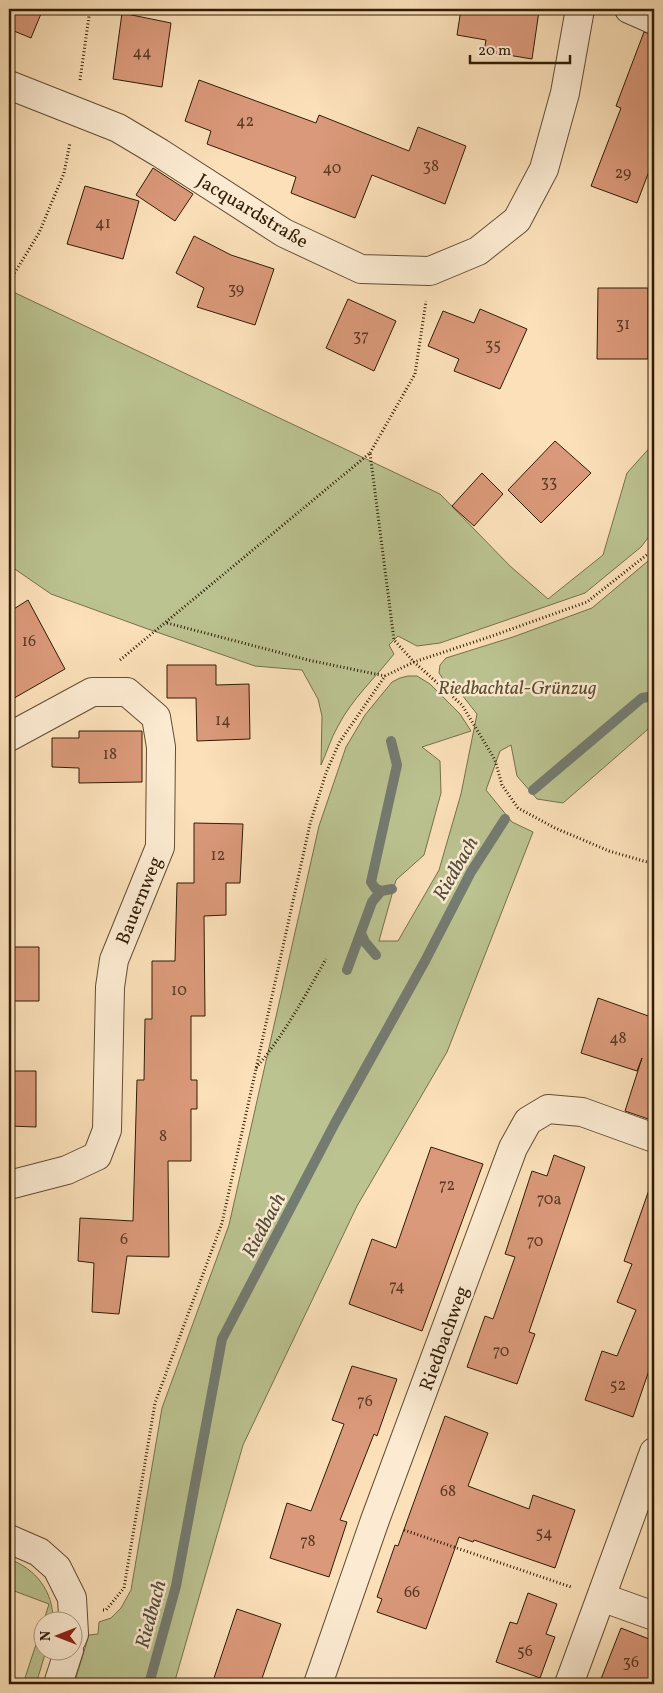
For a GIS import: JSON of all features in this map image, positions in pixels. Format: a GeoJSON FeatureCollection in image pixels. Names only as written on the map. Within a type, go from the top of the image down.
{"type":"FeatureCollection","features":[{"type":"Feature","properties":{"kind":"street","name":"Jacquardstraße"},"geometry":{"type":"LineString","coordinates":[[9,86],[118,128],[284,233],[361,269],[430,271],[478,251],[517,220],[544,169],[565,94],[580,9]]}},
{"type":"Feature","properties":{"kind":"street"},"geometry":{"type":"LineString","coordinates":[[629,9],[654,20]]}},
{"type":"Feature","properties":{"kind":"street","name":"Bauernweg"},"geometry":{"type":"LineString","coordinates":[[9,737],[92,692],[108,690],[127,692],[156,717],[161,747],[160,848],[114,960],[110,987],[107,1130],[97,1156],[67,1170],[9,1185]]}},
{"type":"Feature","properties":{"kind":"street","name":"Riedbachweg"},"geometry":{"type":"LineString","coordinates":[[318,1684],[375,1520],[514,1148],[528,1120],[548,1108],[582,1112],[654,1138]]}},
{"type":"Feature","properties":{"kind":"street"},"geometry":{"type":"LineString","coordinates":[[568,1684],[654,1452]]}},
{"type":"Feature","properties":{"kind":"street"},"geometry":{"type":"LineString","coordinates":[[9,1539],[38,1552],[57,1568],[72,1598],[72,1610]]}},
{"type":"Feature","properties":{"kind":"street"},"geometry":{"type":"LineString","coordinates":[[601,1597],[654,1616]]}},
{"type":"Feature","properties":{"kind":"street"},"geometry":{"type":"LineString","coordinates":[[58,1684],[66,1660]]}},
{"type":"Feature","properties":{"kind":"path"},"geometry":{"type":"LineString","coordinates":[[9,282],[12,274],[39,233],[64,173],[76,111],[90,9]]}},
{"type":"Feature","properties":{"kind":"path"},"geometry":{"type":"LineString","coordinates":[[92,692],[115,664],[148,635],[166,623],[370,453],[415,374],[430,271]]}},
{"type":"Feature","properties":{"kind":"path"},"geometry":{"type":"LineString","coordinates":[[370,453],[394,640],[414,662],[462,705],[495,760],[502,785],[518,808],[555,828],[600,847],[654,864]]}},
{"type":"Feature","properties":{"kind":"path"},"geometry":{"type":"LineString","coordinates":[[82,1622],[106,1610],[124,1588],[155,1403],[222,1222],[310,824],[326,773],[338,743],[385,676],[414,662],[587,602],[649,553],[654,546]]}},
{"type":"Feature","properties":{"kind":"path"},"geometry":{"type":"LineString","coordinates":[[166,623],[308,660],[385,676]]}},
{"type":"Feature","properties":{"kind":"path"},"geometry":{"type":"LineString","coordinates":[[256,1068],[269,1053],[326,959]]}},
{"type":"Feature","properties":{"kind":"path"},"geometry":{"type":"LineString","coordinates":[[375,1520],[601,1597]]}},
{"type":"Feature","properties":{"kind":"green space"},"geometry":{"type":"Polygon","coordinates":[[[9,290],[440,494],[510,566],[548,599],[603,555],[627,473],[654,443],[654,530],[641,547],[585,593],[440,643],[417,646],[398,636],[389,645],[394,654],[344,716],[333,735],[321,765],[322,716],[318,699],[302,670],[255,666],[145,628],[51,594],[9,565],[9,290]]]}},
{"type":"Feature","properties":{"kind":"green space","name":"Riedbachtal-Grünzug"},"geometry":{"type":"Polygon","coordinates":[[[654,556],[654,724],[563,803],[537,799],[517,776],[511,745],[500,751],[486,790],[512,822],[533,832],[447,1052],[357,1206],[243,1445],[174,1684],[74,1684],[89,1635],[98,1634],[99,1622],[111,1618],[121,1608],[131,1590],[162,1408],[229,1225],[319,826],[346,747],[365,715],[392,682],[408,676],[417,676],[430,684],[460,714],[471,731],[422,747],[440,761],[441,793],[424,855],[396,880],[379,941],[398,941],[439,870],[461,794],[477,714],[462,695],[445,682],[439,673],[440,665],[446,658],[513,637],[592,608],[654,556]]]}},
{"type":"Feature","properties":{"kind":"green space"},"geometry":{"type":"Polygon","coordinates":[[[9,1559],[19,1563],[41,1582],[50,1600],[52,1610],[47,1610],[49,1604],[9,1589],[9,1559]]]}},
{"type":"Feature","properties":{"kind":"green space"},"geometry":{"type":"Polygon","coordinates":[[[32,1657],[32,1660],[43,1660],[36,1684],[23,1684],[32,1657]]]}},
{"type":"Feature","properties":{"kind":"building"},"geometry":{"type":"Polygon","coordinates":[[[9,9],[43,9],[31,38],[9,29],[9,9]]]}},
{"type":"Feature","properties":{"kind":"building"},"geometry":{"type":"Polygon","coordinates":[[[461,9],[525,9],[539,11],[532,59],[484,51],[486,40],[457,35],[461,9]]]}},
{"type":"Feature","properties":{"kind":"building"},"geometry":{"type":"Polygon","coordinates":[[[122,13],[171,23],[162,87],[113,79],[122,13]]]}},
{"type":"Feature","properties":{"kind":"building"},"geometry":{"type":"Polygon","coordinates":[[[644,32],[654,35],[654,158],[637,203],[591,186],[621,108],[616,106],[644,32]]]}},
{"type":"Feature","properties":{"kind":"building"},"geometry":{"type":"Polygon","coordinates":[[[199,80],[316,123],[319,115],[409,151],[418,127],[466,146],[445,204],[372,175],[355,218],[291,193],[296,177],[207,144],[211,131],[185,121],[199,80]]]}},
{"type":"Feature","properties":{"kind":"building"},"geometry":{"type":"Polygon","coordinates":[[[153,168],[193,194],[175,221],[136,195],[153,168]]]}},
{"type":"Feature","properties":{"kind":"building"},"geometry":{"type":"Polygon","coordinates":[[[85,186],[139,201],[123,259],[67,244],[85,186]]]}},
{"type":"Feature","properties":{"kind":"building"},"geometry":{"type":"Polygon","coordinates":[[[194,236],[231,255],[274,269],[255,325],[197,307],[204,288],[176,273],[194,236]]]}},
{"type":"Feature","properties":{"kind":"building"},"geometry":{"type":"Polygon","coordinates":[[[598,288],[648,288],[648,359],[597,359],[598,288]]]}},
{"type":"Feature","properties":{"kind":"building"},"geometry":{"type":"Polygon","coordinates":[[[348,299],[396,321],[374,371],[326,348],[348,299]]]}},
{"type":"Feature","properties":{"kind":"building"},"geometry":{"type":"Polygon","coordinates":[[[480,309],[527,329],[500,389],[454,371],[459,359],[428,346],[443,311],[474,323],[480,309]]]}},
{"type":"Feature","properties":{"kind":"building"},"geometry":{"type":"Polygon","coordinates":[[[555,441],[591,473],[541,523],[508,490],[555,441]]]}},
{"type":"Feature","properties":{"kind":"building"},"geometry":{"type":"Polygon","coordinates":[[[482,473],[503,494],[474,526],[452,506],[482,473]]]}},
{"type":"Feature","properties":{"kind":"building"},"geometry":{"type":"Polygon","coordinates":[[[28,600],[65,669],[9,701],[9,612],[28,600]]]}},
{"type":"Feature","properties":{"kind":"building"},"geometry":{"type":"Polygon","coordinates":[[[167,665],[216,665],[216,685],[249,684],[250,739],[197,741],[196,698],[167,698],[167,665]]]}},
{"type":"Feature","properties":{"kind":"building"},"geometry":{"type":"Polygon","coordinates":[[[79,731],[142,731],[142,782],[79,783],[79,768],[52,767],[52,738],[79,738],[79,731]]]}},
{"type":"Feature","properties":{"kind":"building"},"geometry":{"type":"Polygon","coordinates":[[[194,823],[243,824],[240,883],[226,883],[226,915],[204,916],[205,1016],[191,1016],[191,1080],[197,1080],[197,1109],[191,1109],[191,1161],[168,1161],[169,1257],[127,1256],[119,1314],[92,1312],[94,1263],[78,1261],[80,1218],[133,1221],[137,1080],[144,1080],[145,1019],[152,1019],[152,961],[175,961],[177,883],[194,883],[194,823]]]}},
{"type":"Feature","properties":{"kind":"building"},"geometry":{"type":"Polygon","coordinates":[[[9,947],[39,947],[39,1001],[9,1001],[9,947]]]}},
{"type":"Feature","properties":{"kind":"building"},"geometry":{"type":"Polygon","coordinates":[[[598,998],[654,1018],[649,1037],[654,1037],[654,1121],[625,1111],[642,1058],[637,1071],[581,1053],[598,998]]]}},
{"type":"Feature","properties":{"kind":"building"},"geometry":{"type":"Polygon","coordinates":[[[9,1071],[36,1071],[36,1127],[9,1126],[9,1071]]]}},
{"type":"Feature","properties":{"kind":"building"},"geometry":{"type":"Polygon","coordinates":[[[431,1147],[483,1164],[422,1331],[349,1304],[372,1239],[396,1248],[431,1147]]]}},
{"type":"Feature","properties":{"kind":"building"},"geometry":{"type":"Polygon","coordinates":[[[554,1155],[585,1167],[529,1332],[535,1334],[517,1384],[467,1367],[485,1316],[493,1319],[515,1257],[505,1254],[532,1171],[547,1176],[554,1155]]]}},
{"type":"Feature","properties":{"kind":"building"},"geometry":{"type":"Polygon","coordinates":[[[650,1187],[654,1187],[654,1356],[633,1417],[585,1400],[602,1351],[617,1356],[636,1310],[617,1302],[632,1264],[624,1261],[650,1187]]]}},
{"type":"Feature","properties":{"kind":"building"},"geometry":{"type":"Polygon","coordinates":[[[352,1366],[397,1379],[377,1436],[374,1434],[340,1520],[347,1522],[329,1577],[270,1558],[287,1503],[311,1511],[344,1424],[332,1420],[352,1366]]]}},
{"type":"Feature","properties":{"kind":"building"},"geometry":{"type":"Polygon","coordinates":[[[445,1416],[488,1433],[468,1486],[529,1509],[533,1495],[575,1510],[555,1568],[474,1540],[473,1542],[459,1537],[426,1629],[377,1612],[382,1599],[377,1597],[395,1545],[398,1546],[445,1416]]]}},
{"type":"Feature","properties":{"kind":"building"},"geometry":{"type":"Polygon","coordinates":[[[528,1593],[557,1604],[546,1634],[555,1637],[540,1678],[496,1662],[510,1622],[517,1624],[528,1593]]]}},
{"type":"Feature","properties":{"kind":"building"},"geometry":{"type":"Polygon","coordinates":[[[237,1609],[281,1624],[260,1684],[212,1684],[237,1609]]]}},
{"type":"Feature","properties":{"kind":"building"},"geometry":{"type":"Polygon","coordinates":[[[621,1628],[654,1641],[654,1684],[599,1684],[621,1628]]]}},
{"type":"Feature","properties":{"kind":"waterway","name":"Riedbach"},"geometry":{"type":"LineString","coordinates":[[533,790],[642,698],[654,696]]}},
{"type":"Feature","properties":{"kind":"waterway"},"geometry":{"type":"LineString","coordinates":[[381,891],[375,888],[371,882],[397,765],[391,741]]}},
{"type":"Feature","properties":{"kind":"waterway","name":"Riedbach"},"geometry":{"type":"LineString","coordinates":[[149,1684],[176,1586],[222,1339],[335,1123],[425,961],[471,872],[505,819]]}},
{"type":"Feature","properties":{"kind":"waterway"},"geometry":{"type":"LineString","coordinates":[[347,970],[372,902],[381,891],[392,889]]}},
{"type":"Feature","properties":{"kind":"waterway"},"geometry":{"type":"LineString","coordinates":[[361,933],[365,942],[376,955]]}}]}
